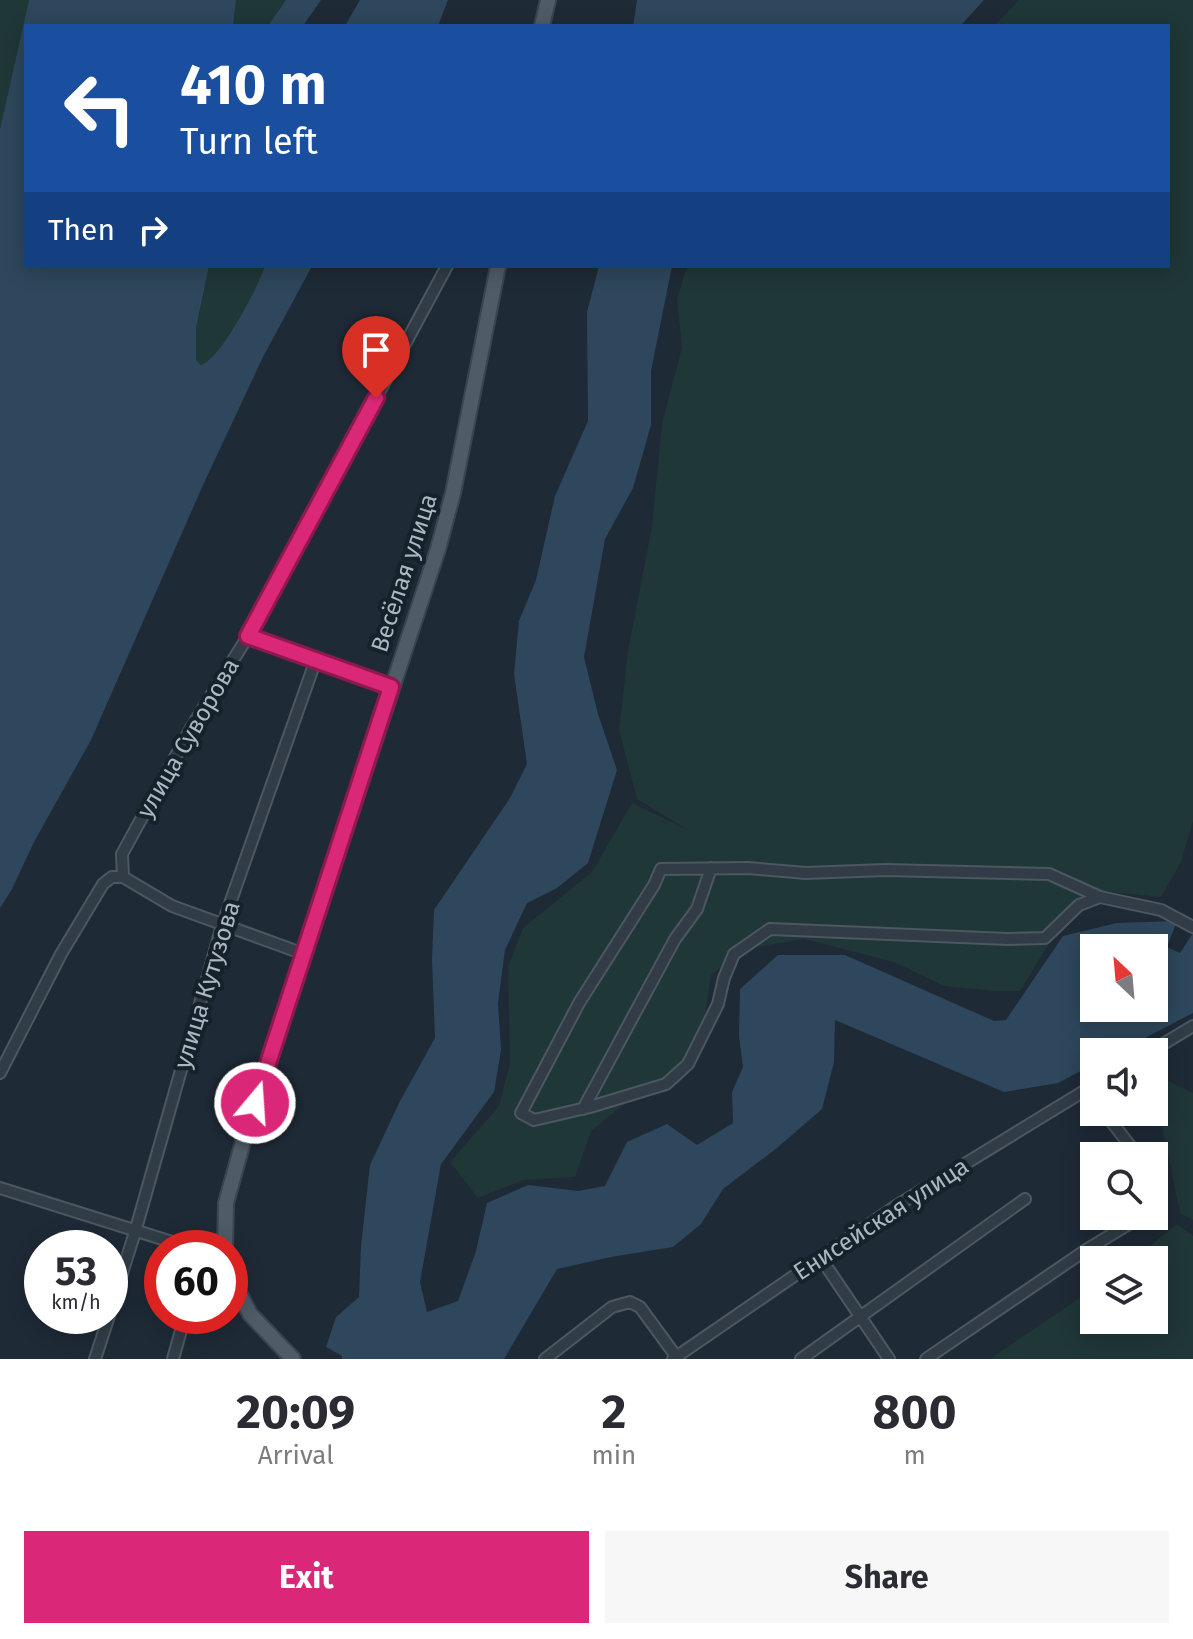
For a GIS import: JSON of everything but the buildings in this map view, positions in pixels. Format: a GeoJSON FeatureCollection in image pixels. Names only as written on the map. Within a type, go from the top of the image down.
{"type":"FeatureCollection","features":[{"type":"Feature","properties":{"kind":"main road"},"geometry":{"type":"LineString","coordinates":[[542,24],[548,0]]}},
{"type":"Feature","properties":{"kind":"main road","name":"Весёлая улица"},"geometry":{"type":"LineString","coordinates":[[225,1230],[226,1203],[242,1146],[438,549],[453,493],[498,268]]}},
{"type":"Feature","properties":{"kind":"main road"},"geometry":{"type":"LineString","coordinates":[[248,1310],[293,1359]]}},
{"type":"Feature","properties":{"kind":"street","name":"улица Суворова"},"geometry":{"type":"LineString","coordinates":[[123,877],[122,854],[191,728],[248,636],[446,268]]}},
{"type":"Feature","properties":{"kind":"street"},"geometry":{"type":"LineString","coordinates":[[248,636],[391,687]]}},
{"type":"Feature","properties":{"kind":"street","name":"улица Кутузова"},"geometry":{"type":"LineString","coordinates":[[128,1254],[222,926],[315,662]]}},
{"type":"Feature","properties":{"kind":"street"},"geometry":{"type":"LineString","coordinates":[[583,1109],[675,939],[697,909],[711,868]]}},
{"type":"Feature","properties":{"kind":"street"},"geometry":{"type":"LineString","coordinates":[[1100,897],[1079,905],[1045,938],[770,929],[734,954],[718,1004],[688,1064],[666,1084],[534,1120],[521,1113],[579,1003],[661,869],[1049,874],[1100,897],[1161,910],[1193,927]]}},
{"type":"Feature","properties":{"kind":"street"},"geometry":{"type":"LineString","coordinates":[[0,1073],[61,954],[103,884],[112,877],[123,877],[172,906],[304,954]]}},
{"type":"Feature","properties":{"kind":"street"},"geometry":{"type":"LineString","coordinates":[[1168,1041],[1193,1026]]}},
{"type":"Feature","properties":{"kind":"street","name":"Енисейская улица"},"geometry":{"type":"LineString","coordinates":[[676,1358],[896,1206],[1080,1098]]}},
{"type":"Feature","properties":{"kind":"street"},"geometry":{"type":"LineString","coordinates":[[1115,1126],[1127,1142]]}},
{"type":"Feature","properties":{"kind":"street"},"geometry":{"type":"LineString","coordinates":[[0,1188],[144,1235]]}},
{"type":"Feature","properties":{"kind":"street"},"geometry":{"type":"LineString","coordinates":[[801,1359],[1025,1199]]}},
{"type":"Feature","properties":{"kind":"street"},"geometry":{"type":"LineString","coordinates":[[926,1359],[1119,1230]]}},
{"type":"Feature","properties":{"kind":"street"},"geometry":{"type":"LineString","coordinates":[[820,1257],[889,1359]]}},
{"type":"Feature","properties":{"kind":"street"},"geometry":{"type":"LineString","coordinates":[[545,1359],[612,1307],[630,1302],[640,1307],[676,1358]]}},
{"type":"Feature","properties":{"kind":"street","name":"улица Кутузова"},"geometry":{"type":"LineString","coordinates":[[95,1359],[103,1334]]}},
{"type":"Feature","properties":{"kind":"street"},"geometry":{"type":"LineString","coordinates":[[173,1359],[180,1334]]}},
{"type":"Feature","properties":{"kind":"green space"},"geometry":{"type":"Polygon","coordinates":[[[0,0],[29,0],[0,129],[0,0]]]}},
{"type":"Feature","properties":{"kind":"green space"},"geometry":{"type":"Polygon","coordinates":[[[236,0],[286,0],[269,24],[233,24],[236,0]]]}},
{"type":"Feature","properties":{"kind":"green space"},"geometry":{"type":"Polygon","coordinates":[[[1019,0],[1193,0],[1193,821],[1181,862],[1161,897],[1100,891],[1048,945],[1020,991],[944,986],[894,962],[804,939],[750,948],[711,975],[699,1052],[678,1084],[633,1097],[591,1131],[575,1177],[523,1180],[478,1198],[450,1162],[499,1106],[510,1063],[508,967],[523,928],[592,872],[632,803],[686,829],[637,799],[619,730],[628,651],[652,526],[662,423],[682,348],[677,299],[686,268],[1170,268],[1170,24],[996,24],[1019,0]]]}},
{"type":"Feature","properties":{"kind":"green space"},"geometry":{"type":"Polygon","coordinates":[[[209,268],[264,268],[228,337],[201,365],[196,361],[196,328],[209,268]]]}},
{"type":"Feature","properties":{"kind":"green space"},"geometry":{"type":"Polygon","coordinates":[[[1168,1081],[1193,1093],[1193,1220],[1180,1213],[1162,1126],[1168,1126],[1168,1081]]]}},
{"type":"Feature","properties":{"kind":"green space"},"geometry":{"type":"Polygon","coordinates":[[[1177,1224],[1193,1236],[1193,1359],[990,1359],[1080,1298],[1080,1334],[1168,1334],[1168,1246],[1150,1246],[1177,1224]]]}},
{"type":"Feature","properties":{"kind":"water"},"geometry":{"type":"Polygon","coordinates":[[[29,0],[236,0],[233,24],[24,24],[24,268],[209,268],[196,328],[196,360],[201,365],[228,337],[264,268],[311,268],[263,357],[203,485],[91,740],[0,908],[0,129],[29,0]]]}},
{"type":"Feature","properties":{"kind":"water"},"geometry":{"type":"Polygon","coordinates":[[[286,0],[321,0],[304,24],[269,24],[286,0]]]}},
{"type":"Feature","properties":{"kind":"water"},"geometry":{"type":"Polygon","coordinates":[[[360,0],[448,0],[439,24],[346,24],[360,0]]]}},
{"type":"Feature","properties":{"kind":"water"},"geometry":{"type":"Polygon","coordinates":[[[637,0],[984,0],[962,24],[633,24],[637,0]]]}},
{"type":"Feature","properties":{"kind":"water"},"geometry":{"type":"Polygon","coordinates":[[[598,268],[672,268],[651,371],[651,425],[633,488],[605,539],[584,657],[598,714],[617,770],[588,863],[557,888],[527,903],[505,950],[498,1003],[501,1050],[494,1092],[441,1164],[420,1282],[427,1312],[458,1301],[476,1251],[487,1203],[528,1185],[578,1191],[605,1186],[627,1142],[667,1124],[697,1145],[733,1123],[732,1092],[743,1067],[739,1036],[740,989],[778,955],[845,955],[994,1021],[1006,1020],[1063,936],[1117,923],[1177,921],[1168,944],[1168,934],[1080,934],[1080,1022],[1168,1022],[1168,947],[1180,953],[1193,933],[1193,1013],[1145,1038],[1080,1038],[1080,1071],[1058,1083],[1004,1092],[835,1020],[834,1062],[822,1109],[723,1189],[701,1224],[673,1247],[557,1269],[504,1359],[342,1359],[326,1347],[336,1317],[359,1297],[370,1165],[399,1103],[435,1038],[434,910],[510,798],[527,764],[514,674],[519,621],[536,580],[555,496],[588,421],[587,312],[598,268]]]}},
{"type":"Feature","properties":{"kind":"route"},"geometry":{"type":"LineString","coordinates":[[255,1103],[391,687],[336,670],[248,636],[376,398]]}}]}
